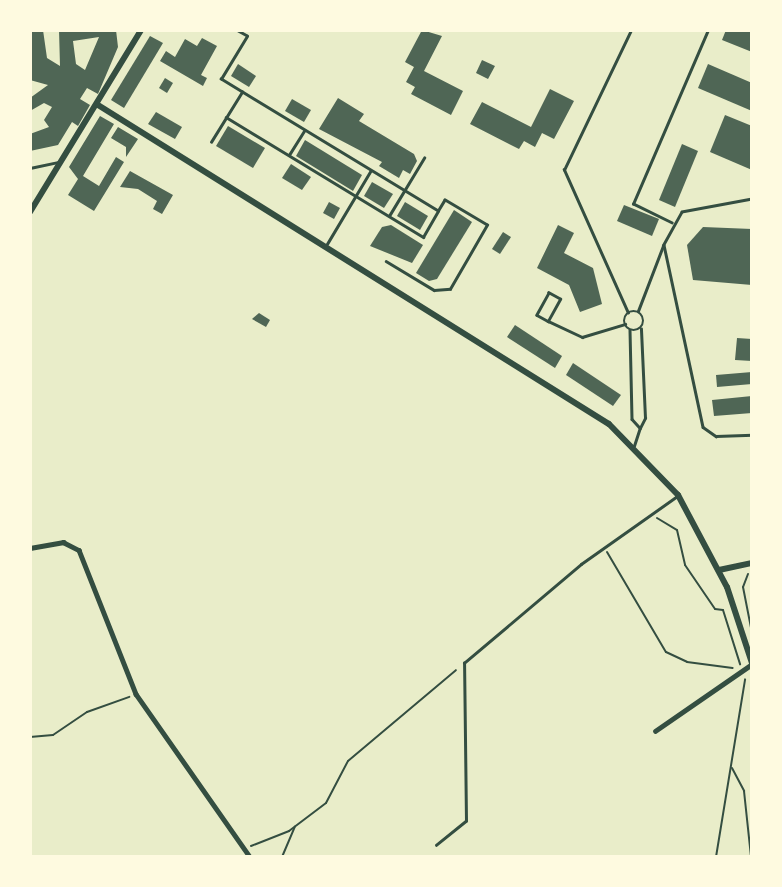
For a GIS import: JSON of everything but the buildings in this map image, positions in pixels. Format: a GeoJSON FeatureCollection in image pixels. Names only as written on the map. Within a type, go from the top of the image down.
{"type":"FeatureCollection","features":[{"type":"Feature","properties":{"kind":"street"},"geometry":{"type":"LineString","coordinates":[[30,212],[65,160],[141,30]]}},
{"type":"Feature","properties":{"kind":"street"},"geometry":{"type":"LineString","coordinates":[[98,105],[587,407],[634,446],[678,495],[719,570],[752,663],[741,668],[655,731]]}},
{"type":"Feature","properties":{"kind":"street"},"geometry":{"type":"LineString","coordinates":[[30,548],[63,542],[79,550],[136,694],[250,857]]}},
{"type":"Feature","properties":{"kind":"street"},"geometry":{"type":"LineString","coordinates":[[719,570],[752,563]]}},
{"type":"Feature","properties":{"kind":"lane"},"geometry":{"type":"LineString","coordinates":[[236,30],[247,36],[221,79],[438,211]]}},
{"type":"Feature","properties":{"kind":"lane"},"geometry":{"type":"LineString","coordinates":[[625,324],[628,313],[564,170],[631,30]]}},
{"type":"Feature","properties":{"kind":"lane"},"geometry":{"type":"LineString","coordinates":[[672,223],[633,204],[708,30]]}},
{"type":"Feature","properties":{"kind":"lane"},"geometry":{"type":"LineString","coordinates":[[211,142],[242,92]]}},
{"type":"Feature","properties":{"kind":"lane"},"geometry":{"type":"LineString","coordinates":[[226,117],[423,237],[445,200],[487,225],[450,289],[434,290],[386,261]]}},
{"type":"Feature","properties":{"kind":"lane"},"geometry":{"type":"LineString","coordinates":[[289,155],[305,130]]}},
{"type":"Feature","properties":{"kind":"lane"},"geometry":{"type":"LineString","coordinates":[[389,216],[424,158]]}},
{"type":"Feature","properties":{"kind":"lane"},"geometry":{"type":"LineString","coordinates":[[30,168],[65,160]]}},
{"type":"Feature","properties":{"kind":"lane"},"geometry":{"type":"LineString","coordinates":[[327,244],[371,170]]}},
{"type":"Feature","properties":{"kind":"lane"},"geometry":{"type":"LineString","coordinates":[[634,446],[645,418],[638,311],[672,223],[696,205],[752,199]]}},
{"type":"Feature","properties":{"kind":"lane"},"geometry":{"type":"LineString","coordinates":[[664,245],[703,427],[716,436],[752,435]]}},
{"type":"Feature","properties":{"kind":"lane"},"geometry":{"type":"LineString","coordinates":[[548,321],[560,299],[549,293],[537,315],[548,321],[582,337],[625,324]]}},
{"type":"Feature","properties":{"kind":"lane"},"geometry":{"type":"LineString","coordinates":[[628,313],[638,311]]}},
{"type":"Feature","properties":{"kind":"lane"},"geometry":{"type":"LineString","coordinates":[[625,324],[630,330],[632,419],[640,428]]}},
{"type":"Feature","properties":{"kind":"lane"},"geometry":{"type":"LineString","coordinates":[[630,330],[641,329]]}},
{"type":"Feature","properties":{"kind":"lane"},"geometry":{"type":"LineString","coordinates":[[436,845],[466,821],[464,663],[604,549],[678,495]]}},
{"type":"Feature","properties":{"kind":"path"},"geometry":{"type":"LineString","coordinates":[[649,517],[677,530],[687,569],[715,609],[723,610],[741,668],[732,767],[716,857]]}},
{"type":"Feature","properties":{"kind":"path"},"geometry":{"type":"LineString","coordinates":[[604,549],[666,652],[687,662],[741,668]]}},
{"type":"Feature","properties":{"kind":"path"},"geometry":{"type":"LineString","coordinates":[[752,571],[745,576],[752,633]]}},
{"type":"Feature","properties":{"kind":"path"},"geometry":{"type":"LineString","coordinates":[[244,849],[296,826],[330,800],[348,761],[464,663]]}},
{"type":"Feature","properties":{"kind":"path"},"geometry":{"type":"LineString","coordinates":[[30,737],[53,735],[87,712],[136,694]]}},
{"type":"Feature","properties":{"kind":"path"},"geometry":{"type":"LineString","coordinates":[[732,767],[744,791],[751,857]]}},
{"type":"Feature","properties":{"kind":"path"},"geometry":{"type":"LineString","coordinates":[[282,857],[296,826]]}}]}
